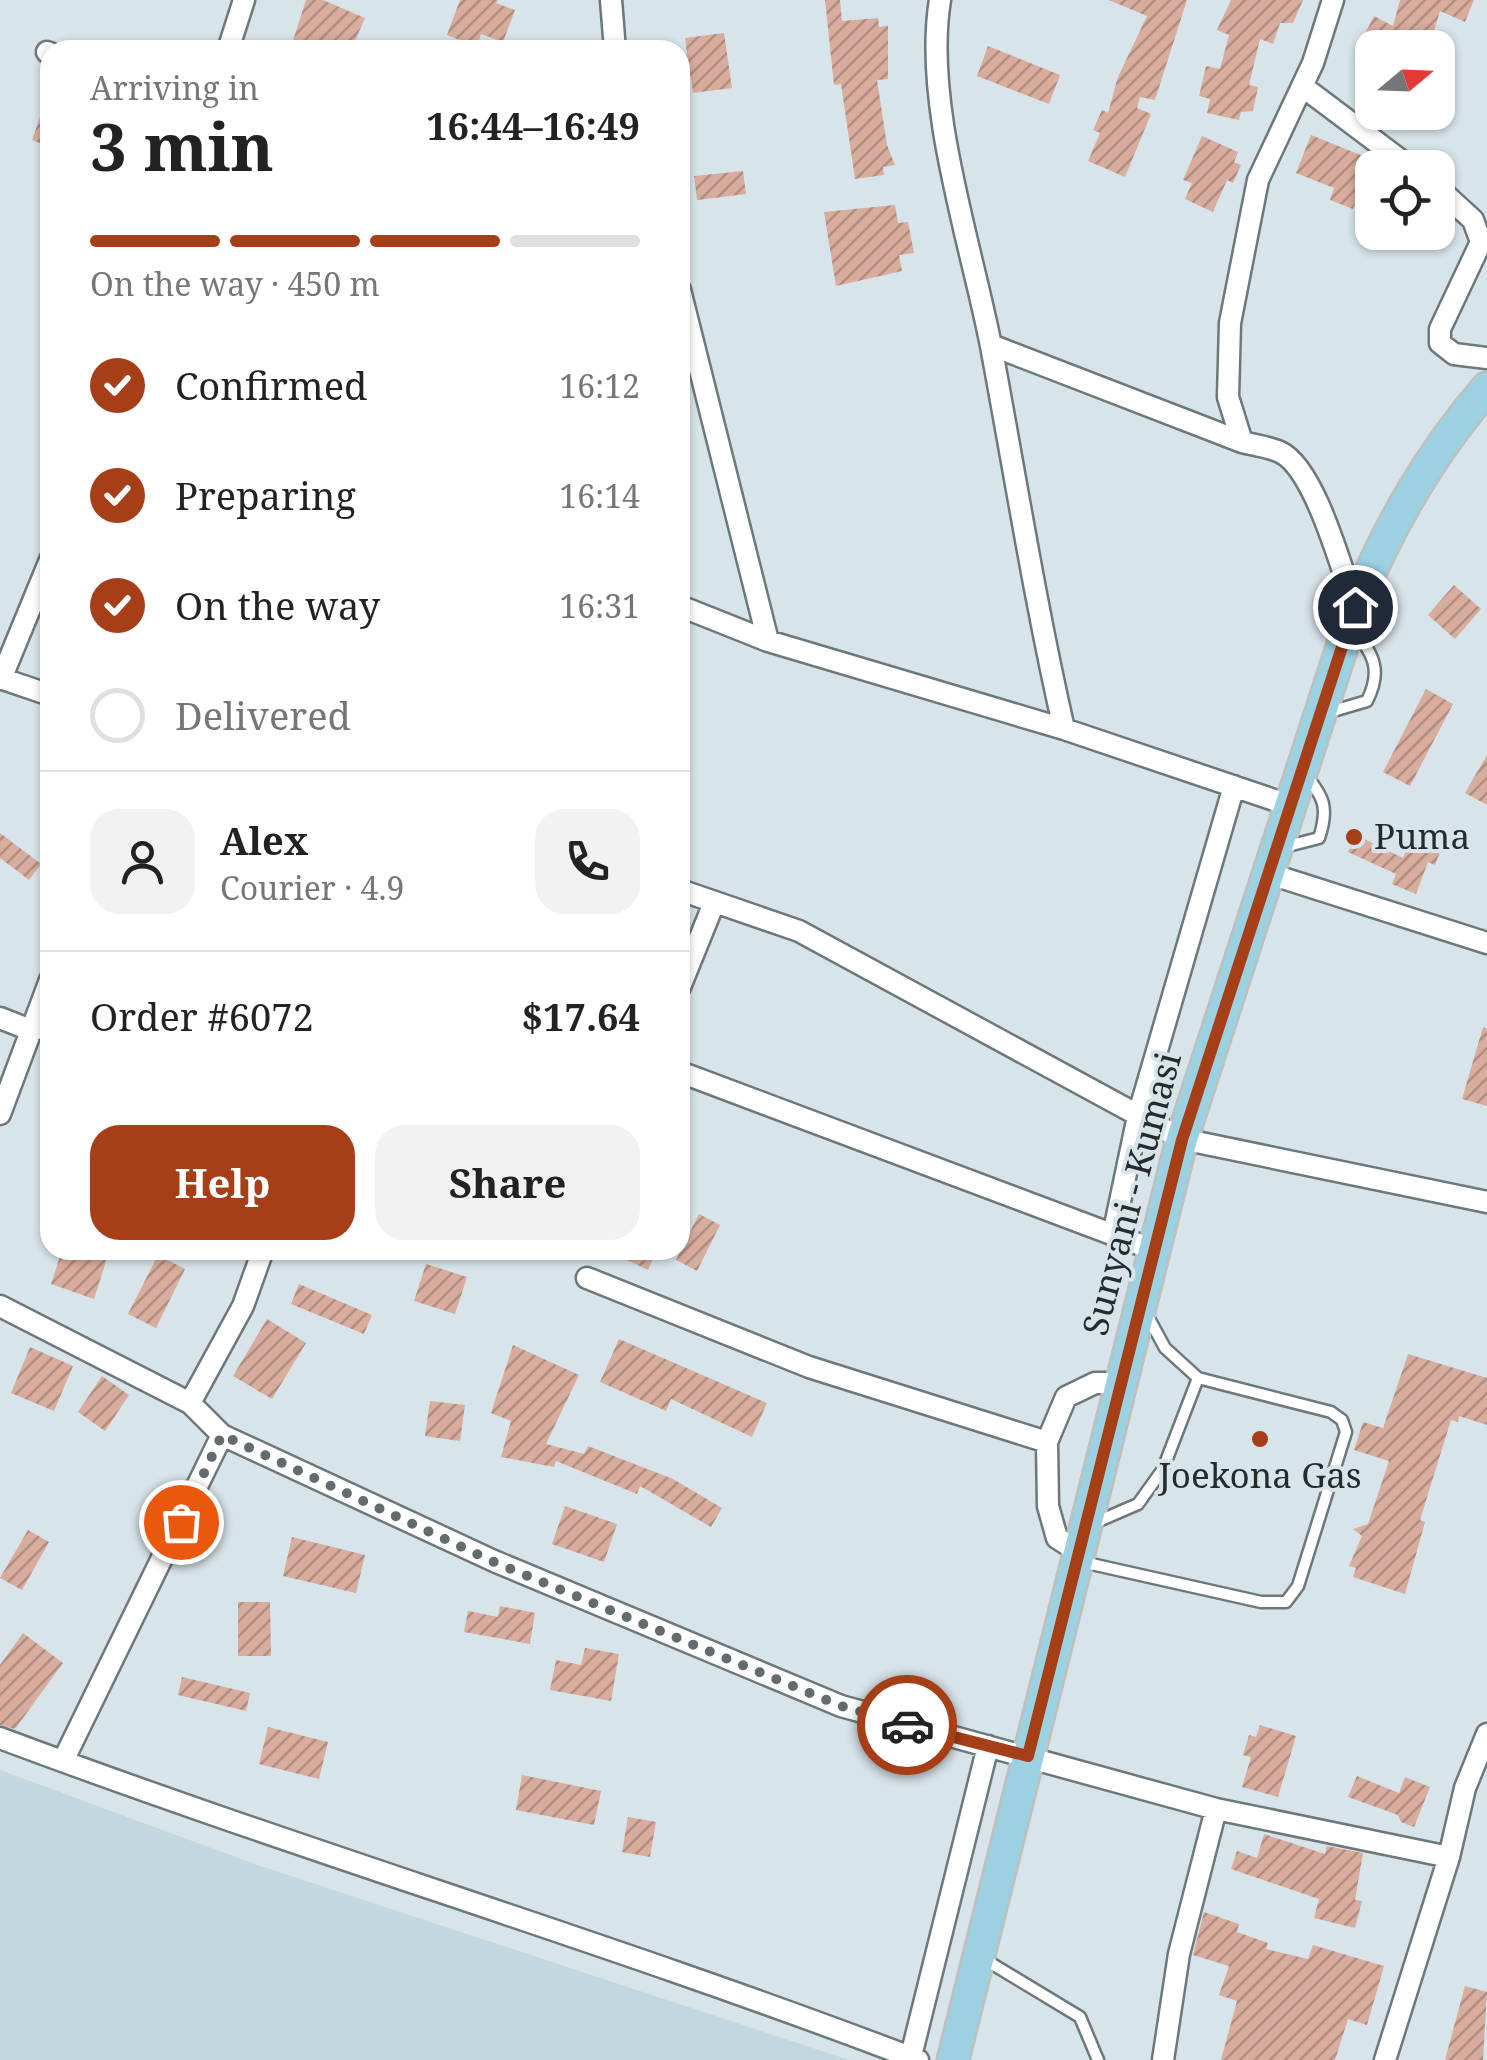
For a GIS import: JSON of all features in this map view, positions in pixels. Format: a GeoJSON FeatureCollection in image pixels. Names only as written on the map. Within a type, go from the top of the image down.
{"type":"FeatureCollection","features":[{"type":"Feature","properties":{"kind":"main road","name":"Sunyani - Kumasi"},"geometry":{"type":"LineString","coordinates":[[953,2060],[1182,1140],[1271,861],[1353,615],[1411,487],[1487,388]]}},
{"type":"Feature","properties":{"kind":"street"},"geometry":{"type":"LineString","coordinates":[[231,40],[244,0]]}},
{"type":"Feature","properties":{"kind":"street"},"geometry":{"type":"LineString","coordinates":[[611,0],[613,40]]}},
{"type":"Feature","properties":{"kind":"street"},"geometry":{"type":"LineString","coordinates":[[940,0],[935,27],[940,94],[990,345],[1033,592],[1064,729]]}},
{"type":"Feature","properties":{"kind":"street"},"geometry":{"type":"LineString","coordinates":[[1242,442],[1228,397],[1230,322],[1258,180],[1302,86],[1333,0]]}},
{"type":"Feature","properties":{"kind":"street"},"geometry":{"type":"LineString","coordinates":[[1302,86],[1387,150]]}},
{"type":"Feature","properties":{"kind":"street"},"geometry":{"type":"LineString","coordinates":[[1455,204],[1473,220],[1480,242],[1440,329],[1440,343],[1454,354],[1487,358]]}},
{"type":"Feature","properties":{"kind":"street"},"geometry":{"type":"LineString","coordinates":[[690,330],[768,641]]}},
{"type":"Feature","properties":{"kind":"street"},"geometry":{"type":"LineString","coordinates":[[990,345],[1242,442],[1282,452],[1298,466],[1353,615]]}},
{"type":"Feature","properties":{"kind":"street"},"geometry":{"type":"LineString","coordinates":[[40,584],[1,679],[40,692]]}},
{"type":"Feature","properties":{"kind":"street"},"geometry":{"type":"LineString","coordinates":[[690,610],[768,641],[1064,729],[1289,806]]}},
{"type":"Feature","properties":{"kind":"street"},"geometry":{"type":"LineString","coordinates":[[1114,1235],[1138,1116],[1234,786]]}},
{"type":"Feature","properties":{"kind":"street"},"geometry":{"type":"LineString","coordinates":[[1271,861],[1487,943]]}},
{"type":"Feature","properties":{"kind":"street"},"geometry":{"type":"LineString","coordinates":[[690,894],[814,939],[1182,1140],[1487,1202]]}},
{"type":"Feature","properties":{"kind":"street"},"geometry":{"type":"LineString","coordinates":[[690,962],[714,902]]}},
{"type":"Feature","properties":{"kind":"street"},"geometry":{"type":"LineString","coordinates":[[0,1114],[40,1010]]}},
{"type":"Feature","properties":{"kind":"street"},"geometry":{"type":"LineString","coordinates":[[0,1018],[33,1031]]}},
{"type":"Feature","properties":{"kind":"street"},"geometry":{"type":"LineString","coordinates":[[690,1076],[1154,1250]]}},
{"type":"Feature","properties":{"kind":"street"},"geometry":{"type":"LineString","coordinates":[[190,1403],[244,1306],[259,1260]]}},
{"type":"Feature","properties":{"kind":"street"},"geometry":{"type":"LineString","coordinates":[[586,1278],[809,1367],[1047,1442]]}},
{"type":"Feature","properties":{"kind":"street"},"geometry":{"type":"LineString","coordinates":[[0,1306],[190,1403],[222,1435],[494,1562],[841,1706],[1216,1809],[1449,1858]]}},
{"type":"Feature","properties":{"kind":"street"},"geometry":{"type":"LineString","coordinates":[[1080,1547],[1057,1538],[1048,1506],[1047,1442],[1066,1398],[1079,1388],[1122,1382]]}},
{"type":"Feature","properties":{"kind":"street"},"geometry":{"type":"LineString","coordinates":[[62,1762],[222,1435]]}},
{"type":"Feature","properties":{"kind":"street"},"geometry":{"type":"LineString","coordinates":[[1384,2060],[1449,1858],[1466,1788],[1487,1734]]}},
{"type":"Feature","properties":{"kind":"street"},"geometry":{"type":"LineString","coordinates":[[0,1738],[172,1804],[789,2011],[913,2059],[988,1746]]}},
{"type":"Feature","properties":{"kind":"street"},"geometry":{"type":"LineString","coordinates":[[1163,2060],[1178,1954],[1216,1809]]}},
{"type":"Feature","properties":{"kind":"lane"},"geometry":{"type":"LineString","coordinates":[[1320,715],[1366,701],[1377,681],[1376,659],[1353,615]]}},
{"type":"Feature","properties":{"kind":"lane"},"geometry":{"type":"LineString","coordinates":[[1271,861],[1319,838],[1326,818],[1325,798],[1301,769]]}},
{"type":"Feature","properties":{"kind":"lane"},"geometry":{"type":"LineString","coordinates":[[1080,1547],[1261,1602],[1286,1602],[1298,1586],[1346,1432],[1342,1420],[1330,1412],[1198,1378],[1165,1348],[1141,1304]]}},
{"type":"Feature","properties":{"kind":"lane"},"geometry":{"type":"LineString","coordinates":[[1080,1547],[1138,1504],[1163,1468],[1198,1378]]}},
{"type":"Feature","properties":{"kind":"lane"},"geometry":{"type":"LineString","coordinates":[[979,1956],[1080,2017],[1098,2060]]}},
{"type":"Feature","properties":{"kind":"shaded area"},"geometry":{"type":"Polygon","coordinates":[[[0,1770],[249,1862],[849,2060],[0,2060],[0,1770]]]}},
{"type":"Feature","properties":{"kind":"building"},"geometry":{"type":"Polygon","coordinates":[[[306,0],[323,0],[365,18],[355,40],[293,40],[306,0]]]}},
{"type":"Feature","properties":{"kind":"building"},"geometry":{"type":"Polygon","coordinates":[[[460,0],[498,0],[496,3],[515,10],[504,40],[481,34],[479,40],[460,40],[447,35],[460,0]]]}},
{"type":"Feature","properties":{"kind":"building"},"geometry":{"type":"Polygon","coordinates":[[[825,0],[840,0],[842,21],[878,18],[879,27],[888,26],[888,79],[877,80],[887,145],[895,165],[883,167],[884,175],[855,179],[841,84],[834,85],[825,0]]]}},
{"type":"Feature","properties":{"kind":"building"},"geometry":{"type":"Polygon","coordinates":[[[1109,0],[1187,0],[1155,100],[1140,97],[1137,108],[1151,114],[1125,177],[1088,161],[1100,133],[1093,130],[1102,110],[1108,113],[1118,77],[1147,16],[1109,0]]]}},
{"type":"Feature","properties":{"kind":"building"},"geometry":{"type":"Polygon","coordinates":[[[1231,0],[1303,0],[1293,23],[1280,23],[1273,44],[1260,39],[1249,85],[1258,87],[1253,111],[1241,112],[1239,120],[1207,113],[1210,99],[1199,96],[1206,66],[1220,69],[1229,35],[1217,30],[1231,0]]]}},
{"type":"Feature","properties":{"kind":"building"},"geometry":{"type":"Polygon","coordinates":[[[1400,0],[1474,0],[1465,22],[1440,11],[1434,30],[1367,30],[1374,16],[1393,26],[1400,0]]]}},
{"type":"Feature","properties":{"kind":"building"},"geometry":{"type":"Polygon","coordinates":[[[724,33],[732,88],[693,93],[690,40],[685,38],[724,33]]]}},
{"type":"Feature","properties":{"kind":"building"},"geometry":{"type":"Polygon","coordinates":[[[988,46],[1060,75],[1049,104],[977,76],[988,46]]]}},
{"type":"Feature","properties":{"kind":"building"},"geometry":{"type":"Polygon","coordinates":[[[40,118],[40,143],[32,140],[40,118]]]}},
{"type":"Feature","properties":{"kind":"building"},"geometry":{"type":"Polygon","coordinates":[[[1311,135],[1355,153],[1353,209],[1330,200],[1334,188],[1296,173],[1311,135]]]}},
{"type":"Feature","properties":{"kind":"building"},"geometry":{"type":"Polygon","coordinates":[[[1202,136],[1238,152],[1234,162],[1241,165],[1233,183],[1227,180],[1213,212],[1185,199],[1192,183],[1183,180],[1202,136]]]}},
{"type":"Feature","properties":{"kind":"building"},"geometry":{"type":"Polygon","coordinates":[[[743,171],[746,194],[697,200],[694,176],[743,171]]]}},
{"type":"Feature","properties":{"kind":"building"},"geometry":{"type":"Polygon","coordinates":[[[895,205],[898,223],[908,222],[914,253],[899,255],[902,271],[836,286],[824,212],[895,205]]]}},
{"type":"Feature","properties":{"kind":"building"},"geometry":{"type":"Polygon","coordinates":[[[1454,585],[1481,609],[1455,639],[1428,615],[1454,585]]]}},
{"type":"Feature","properties":{"kind":"building"},"geometry":{"type":"Polygon","coordinates":[[[1426,689],[1453,704],[1410,786],[1383,772],[1426,689]]]}},
{"type":"Feature","properties":{"kind":"building"},"geometry":{"type":"Polygon","coordinates":[[[1487,755],[1487,805],[1465,793],[1487,755]]]}},
{"type":"Feature","properties":{"kind":"building"},"geometry":{"type":"Polygon","coordinates":[[[0,833],[40,865],[29,880],[0,858],[0,833]]]}},
{"type":"Feature","properties":{"kind":"building"},"geometry":{"type":"Polygon","coordinates":[[[1356,835],[1403,858],[1412,835],[1442,847],[1435,865],[1428,862],[1416,894],[1392,884],[1396,874],[1348,852],[1356,835]]]}},
{"type":"Feature","properties":{"kind":"building"},"geometry":{"type":"Polygon","coordinates":[[[1483,1027],[1487,1028],[1487,1106],[1462,1099],[1483,1027]]]}},
{"type":"Feature","properties":{"kind":"building"},"geometry":{"type":"Polygon","coordinates":[[[699,1214],[720,1225],[697,1271],[676,1260],[690,1260],[690,1232],[699,1214]]]}},
{"type":"Feature","properties":{"kind":"building"},"geometry":{"type":"Polygon","coordinates":[[[59,1260],[106,1260],[94,1299],[51,1284],[59,1260]]]}},
{"type":"Feature","properties":{"kind":"building"},"geometry":{"type":"Polygon","coordinates":[[[155,1260],[168,1260],[185,1269],[156,1328],[128,1314],[155,1260]]]}},
{"type":"Feature","properties":{"kind":"building"},"geometry":{"type":"Polygon","coordinates":[[[627,1260],[652,1260],[648,1270],[627,1260]]]}},
{"type":"Feature","properties":{"kind":"building"},"geometry":{"type":"Polygon","coordinates":[[[426,1264],[467,1277],[455,1314],[414,1301],[426,1264]]]}},
{"type":"Feature","properties":{"kind":"building"},"geometry":{"type":"Polygon","coordinates":[[[299,1284],[372,1315],[364,1334],[291,1304],[299,1284]]]}},
{"type":"Feature","properties":{"kind":"building"},"geometry":{"type":"Polygon","coordinates":[[[267,1319],[306,1343],[272,1399],[233,1376],[267,1319]]]}},
{"type":"Feature","properties":{"kind":"building"},"geometry":{"type":"Polygon","coordinates":[[[619,1339],[767,1403],[752,1437],[671,1399],[666,1411],[600,1382],[619,1339]]]}},
{"type":"Feature","properties":{"kind":"building"},"geometry":{"type":"Polygon","coordinates":[[[513,1345],[579,1375],[546,1444],[584,1454],[588,1446],[673,1479],[722,1508],[711,1527],[640,1486],[637,1494],[556,1461],[554,1467],[501,1457],[511,1421],[491,1413],[513,1345]]]}},
{"type":"Feature","properties":{"kind":"building"},"geometry":{"type":"Polygon","coordinates":[[[30,1347],[73,1366],[54,1411],[11,1393],[30,1347]]]}},
{"type":"Feature","properties":{"kind":"building"},"geometry":{"type":"Polygon","coordinates":[[[1408,1354],[1487,1378],[1487,1425],[1459,1416],[1458,1422],[1451,1420],[1420,1520],[1425,1522],[1405,1594],[1353,1577],[1356,1568],[1349,1566],[1362,1536],[1353,1529],[1368,1524],[1389,1461],[1354,1450],[1363,1422],[1383,1428],[1408,1354]]]}},
{"type":"Feature","properties":{"kind":"building"},"geometry":{"type":"Polygon","coordinates":[[[102,1376],[129,1395],[105,1431],[78,1412],[102,1376]]]}},
{"type":"Feature","properties":{"kind":"building"},"geometry":{"type":"Polygon","coordinates":[[[430,1401],[465,1405],[460,1441],[425,1436],[430,1401]]]}},
{"type":"Feature","properties":{"kind":"building"},"geometry":{"type":"Polygon","coordinates":[[[565,1506],[617,1524],[604,1562],[552,1544],[565,1506]]]}},
{"type":"Feature","properties":{"kind":"building"},"geometry":{"type":"Polygon","coordinates":[[[28,1530],[49,1542],[22,1590],[0,1578],[28,1530]]]}},
{"type":"Feature","properties":{"kind":"building"},"geometry":{"type":"Polygon","coordinates":[[[292,1537],[365,1555],[356,1593],[283,1576],[292,1537]]]}},
{"type":"Feature","properties":{"kind":"building"},"geometry":{"type":"Polygon","coordinates":[[[238,1602],[270,1602],[271,1656],[238,1656],[238,1602]]]}},
{"type":"Feature","properties":{"kind":"building"},"geometry":{"type":"Polygon","coordinates":[[[500,1606],[535,1613],[530,1644],[464,1632],[468,1611],[498,1617],[500,1606]]]}},
{"type":"Feature","properties":{"kind":"building"},"geometry":{"type":"Polygon","coordinates":[[[23,1633],[63,1663],[15,1729],[0,1725],[0,1665],[23,1633]]]}},
{"type":"Feature","properties":{"kind":"building"},"geometry":{"type":"Polygon","coordinates":[[[585,1648],[619,1654],[611,1701],[550,1690],[556,1660],[581,1665],[585,1648]]]}},
{"type":"Feature","properties":{"kind":"building"},"geometry":{"type":"Polygon","coordinates":[[[182,1677],[250,1693],[246,1711],[178,1695],[182,1677]]]}},
{"type":"Feature","properties":{"kind":"building"},"geometry":{"type":"Polygon","coordinates":[[[1260,1725],[1296,1736],[1278,1797],[1242,1787],[1251,1757],[1243,1755],[1249,1735],[1256,1737],[1260,1725]]]}},
{"type":"Feature","properties":{"kind":"building"},"geometry":{"type":"Polygon","coordinates":[[[268,1727],[328,1742],[319,1779],[259,1764],[268,1727]]]}},
{"type":"Feature","properties":{"kind":"building"},"geometry":{"type":"Polygon","coordinates":[[[522,1775],[601,1791],[594,1825],[516,1810],[522,1775]]]}},
{"type":"Feature","properties":{"kind":"building"},"geometry":{"type":"Polygon","coordinates":[[[1357,1776],[1399,1793],[1405,1777],[1430,1787],[1414,1827],[1401,1822],[1398,1815],[1348,1797],[1357,1776]]]}},
{"type":"Feature","properties":{"kind":"building"},"geometry":{"type":"Polygon","coordinates":[[[628,1817],[656,1822],[650,1857],[622,1852],[628,1817]]]}},
{"type":"Feature","properties":{"kind":"building"},"geometry":{"type":"Polygon","coordinates":[[[1264,1834],[1325,1854],[1327,1846],[1363,1853],[1355,1900],[1362,1901],[1355,1928],[1314,1918],[1319,1899],[1231,1869],[1237,1851],[1257,1858],[1264,1834]]]}},
{"type":"Feature","properties":{"kind":"building"},"geometry":{"type":"Polygon","coordinates":[[[1204,1912],[1239,1924],[1237,1932],[1268,1943],[1266,1949],[1308,1959],[1313,1945],[1384,1966],[1367,2025],[1348,2019],[1335,2060],[1221,2060],[1237,2001],[1219,1995],[1229,1966],[1193,1955],[1204,1912]]]}},
{"type":"Feature","properties":{"kind":"building"},"geometry":{"type":"Polygon","coordinates":[[[1465,1986],[1487,1992],[1483,2060],[1445,2060],[1465,1986]]]}},
{"type":"Feature","properties":{"kind":"way so far"},"geometry":{"type":"LineString","coordinates":[[181,1522],[222,1435],[494,1562],[841,1706],[907,1725]]}},
{"type":"Feature","properties":{"kind":"place","name":"Puma"},"geometry":{"type":"Point","coordinates":[1354,837]}},
{"type":"Feature","properties":{"kind":"place","name":"Joekona Gas"},"geometry":{"type":"Point","coordinates":[1260,1439]}},
{"type":"Feature","properties":{"kind":"route"},"geometry":{"type":"LineString","coordinates":[[907,1725],[1028,1756],[1182,1140],[1355,607]]}}]}
